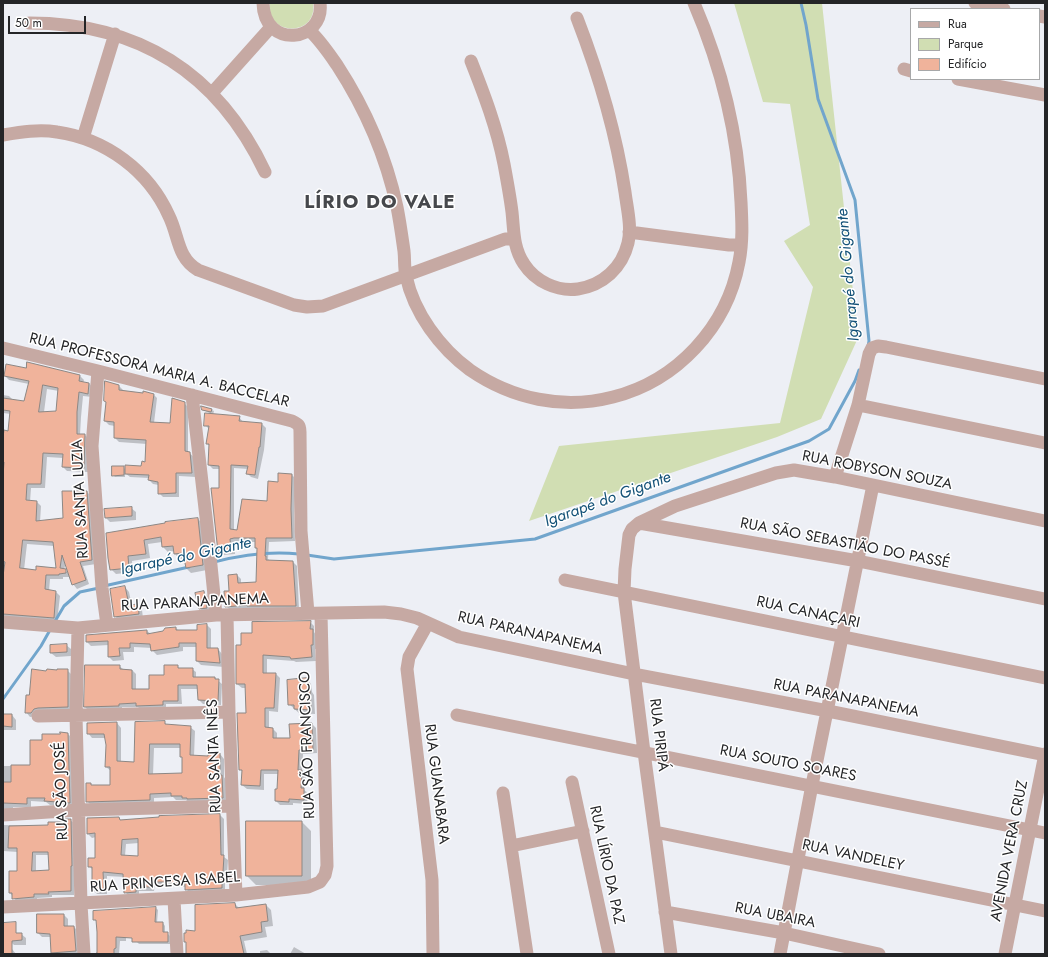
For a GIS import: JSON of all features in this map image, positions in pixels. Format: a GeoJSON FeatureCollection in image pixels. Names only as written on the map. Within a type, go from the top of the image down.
{"type":"FeatureCollection","features":[{"type":"Feature","properties":{"kind":"street"},"geometry":{"type":"LineString","coordinates":[[263,3],[265,16],[271,27],[276,31],[289,36],[309,30],[317,19],[322,4]]}},
{"type":"Feature","properties":{"kind":"street"},"geometry":{"type":"LineString","coordinates":[[309,30],[317,37],[344,76],[360,104],[377,140],[385,162],[397,206],[406,275],[416,304],[430,328],[443,345],[467,368],[495,385],[526,397],[558,402],[590,402],[623,395],[654,381],[677,366],[694,351],[708,334],[723,310],[735,278],[741,245],[740,190],[733,130],[719,72],[710,43],[694,3]]}},
{"type":"Feature","properties":{"kind":"street"},"geometry":{"type":"LineString","coordinates":[[975,3],[999,8]]}},
{"type":"Feature","properties":{"kind":"street"},"geometry":{"type":"LineString","coordinates":[[470,61],[490,111],[498,137],[508,187],[514,239],[523,263],[542,281],[558,288],[585,288],[598,283],[617,268],[626,251],[629,232],[622,170],[610,116],[597,70],[577,18]]}},
{"type":"Feature","properties":{"kind":"street"},"geometry":{"type":"LineString","coordinates":[[29,23],[68,24],[115,34],[142,45],[171,61],[193,76],[212,94],[235,120],[246,136],[264,172]]}},
{"type":"Feature","properties":{"kind":"street"},"geometry":{"type":"LineString","coordinates":[[212,94],[271,27]]}},
{"type":"Feature","properties":{"kind":"street"},"geometry":{"type":"LineString","coordinates":[[83,138],[115,34]]}},
{"type":"Feature","properties":{"kind":"street"},"geometry":{"type":"LineString","coordinates":[[963,80],[1045,95]]}},
{"type":"Feature","properties":{"kind":"street"},"geometry":{"type":"LineString","coordinates":[[3,135],[17,132],[57,132],[83,138],[110,150],[123,158],[145,178],[155,190],[170,217],[183,256],[190,264],[198,270],[294,305],[308,307],[323,306],[505,239],[514,239]]}},
{"type":"Feature","properties":{"kind":"street"},"geometry":{"type":"LineString","coordinates":[[629,232],[729,245],[741,245]]}},
{"type":"Feature","properties":{"kind":"street"},"geometry":{"type":"LineString","coordinates":[[835,477],[858,405],[869,354],[872,348],[878,346],[1045,379]]}},
{"type":"Feature","properties":{"kind":"street","name":"RUA PROFESSORA MARIA A. BACCELAR"},"geometry":{"type":"LineString","coordinates":[[3,348],[292,421],[298,424],[300,427],[300,432]]}},
{"type":"Feature","properties":{"kind":"street","name":"RUA SANTA LUZIA"},"geometry":{"type":"LineString","coordinates":[[98,371],[92,446],[102,588],[107,624]]}},
{"type":"Feature","properties":{"kind":"street","name":"RUA SANTA INÊS"},"geometry":{"type":"LineString","coordinates":[[192,395],[209,548],[221,615],[229,712],[236,895]]}},
{"type":"Feature","properties":{"kind":"street"},"geometry":{"type":"LineString","coordinates":[[858,405],[1045,443]]}},
{"type":"Feature","properties":{"kind":"street","name":"RUA SÃO FRANCISCO"},"geometry":{"type":"LineString","coordinates":[[300,432],[302,545],[303,561],[314,614],[328,866],[325,875]]}},
{"type":"Feature","properties":{"kind":"street","name":"RUA ROBYSON SOUZA"},"geometry":{"type":"LineString","coordinates":[[639,523],[675,506],[776,473],[794,470],[1045,520]]}},
{"type":"Feature","properties":{"kind":"street"},"geometry":{"type":"LineString","coordinates":[[780,954],[812,785],[873,485]]}},
{"type":"Feature","properties":{"kind":"street","name":"RUA SÃO SEBASTIÃO DO PASSÉ"},"geometry":{"type":"LineString","coordinates":[[639,523],[858,561],[1045,599]]}},
{"type":"Feature","properties":{"kind":"street","name":"RUA PIRIPÁ"},"geometry":{"type":"LineString","coordinates":[[639,523],[632,529],[629,535],[624,592],[671,954]]}},
{"type":"Feature","properties":{"kind":"street","name":"RUA CANAÇARI"},"geometry":{"type":"LineString","coordinates":[[565,580],[1045,678]]}},
{"type":"Feature","properties":{"kind":"street","name":"RUA PARANAPANEMA"},"geometry":{"type":"LineString","coordinates":[[3,622],[78,628],[107,624],[221,615],[384,612],[401,614],[417,618],[458,637],[634,674],[828,711],[1045,755]]}},
{"type":"Feature","properties":{"kind":"street","name":"RUA GUANABARA"},"geometry":{"type":"LineString","coordinates":[[428,623],[410,657],[407,669],[432,880],[434,954]]}},
{"type":"Feature","properties":{"kind":"street","name":"RUA SÃO JOSÉ"},"geometry":{"type":"LineString","coordinates":[[78,628],[76,716],[81,904],[84,954]]}},
{"type":"Feature","properties":{"kind":"street"},"geometry":{"type":"LineString","coordinates":[[38,716],[229,712]]}},
{"type":"Feature","properties":{"kind":"street","name":"RUA SOUTO SOARES"},"geometry":{"type":"LineString","coordinates":[[457,715],[812,785],[1045,833]]}},
{"type":"Feature","properties":{"kind":"street","name":"AVENIDA VERA CRUZ"},"geometry":{"type":"LineString","coordinates":[[1005,954],[1045,755]]}},
{"type":"Feature","properties":{"kind":"street","name":"RUA LÍRIO DA PAZ"},"geometry":{"type":"LineString","coordinates":[[572,782],[609,954]]}},
{"type":"Feature","properties":{"kind":"street"},"geometry":{"type":"LineString","coordinates":[[503,793],[527,954]]}},
{"type":"Feature","properties":{"kind":"street"},"geometry":{"type":"LineString","coordinates":[[3,815],[79,810],[232,806]]}},
{"type":"Feature","properties":{"kind":"street"},"geometry":{"type":"LineString","coordinates":[[510,846],[583,831]]}},
{"type":"Feature","properties":{"kind":"street","name":"RUA VANDELEY"},"geometry":{"type":"LineString","coordinates":[[655,832],[1045,910]]}},
{"type":"Feature","properties":{"kind":"street","name":"RUA PRINCESA ISABEL"},"geometry":{"type":"LineString","coordinates":[[3,907],[236,895],[308,887],[320,882],[325,875]]}},
{"type":"Feature","properties":{"kind":"street"},"geometry":{"type":"LineString","coordinates":[[174,899],[177,954]]}},
{"type":"Feature","properties":{"kind":"street","name":"RUA UBAIRA"},"geometry":{"type":"LineString","coordinates":[[665,912],[784,933],[879,954]]}},
{"type":"Feature","properties":{"kind":"green space"},"geometry":{"type":"Polygon","coordinates":[[[270,3],[313,3],[312,14],[308,22],[301,27],[283,27],[276,22],[271,14],[270,3]]]}},
{"type":"Feature","properties":{"kind":"green space"},"geometry":{"type":"Polygon","coordinates":[[[734,3],[822,3],[858,338],[821,419],[777,437],[529,521],[559,446],[780,423],[813,287],[784,241],[810,225],[790,104],[763,102],[734,3]]]}},
{"type":"Feature","properties":{"kind":"building"},"geometry":{"type":"Polygon","coordinates":[[[27,362],[80,375],[79,381],[89,383],[88,394],[79,392],[77,412],[77,434],[85,434],[84,468],[62,467],[63,454],[43,453],[41,484],[27,484],[26,500],[37,501],[36,521],[63,518],[62,491],[87,491],[92,560],[80,562],[86,580],[72,585],[62,555],[60,568],[66,569],[66,573],[59,575],[46,575],[45,589],[56,591],[54,618],[3,614],[3,576],[5,562],[3,561],[3,437],[4,430],[8,431],[10,411],[3,410],[3,398],[24,401],[29,381],[4,376],[6,364],[26,368],[27,362]],[[43,385],[39,412],[56,411],[58,388],[43,385]],[[23,540],[20,568],[36,570],[36,566],[56,568],[53,542],[23,540]]]}},
{"type":"Feature","properties":{"kind":"building"},"geometry":{"type":"Polygon","coordinates":[[[105,381],[119,385],[119,390],[143,393],[143,391],[154,394],[150,422],[170,423],[172,398],[185,402],[185,451],[190,452],[192,473],[176,473],[176,493],[158,494],[158,482],[148,480],[149,475],[125,474],[125,465],[141,466],[142,461],[145,462],[146,440],[114,438],[114,422],[104,421],[106,402],[104,401],[105,381]]]}},
{"type":"Feature","properties":{"kind":"building"},"geometry":{"type":"Polygon","coordinates":[[[201,406],[212,409],[211,412],[202,410],[201,406]]]}},
{"type":"Feature","properties":{"kind":"building"},"geometry":{"type":"Polygon","coordinates":[[[205,413],[240,416],[239,421],[262,423],[260,447],[255,475],[246,474],[248,466],[231,465],[230,529],[237,530],[242,499],[267,501],[268,481],[278,482],[278,473],[292,474],[292,538],[266,538],[265,556],[266,560],[293,561],[296,606],[247,605],[225,607],[224,591],[229,591],[228,575],[237,574],[238,583],[256,582],[257,548],[255,548],[255,538],[234,538],[230,539],[231,551],[218,552],[211,488],[219,488],[219,466],[208,465],[209,444],[206,444],[209,426],[204,426],[205,413]]]}},
{"type":"Feature","properties":{"kind":"building"},"geometry":{"type":"Polygon","coordinates":[[[112,466],[124,466],[124,475],[112,476],[112,466]]]}},
{"type":"Feature","properties":{"kind":"building"},"geometry":{"type":"Polygon","coordinates":[[[132,507],[132,516],[105,518],[104,509],[132,507]]]}},
{"type":"Feature","properties":{"kind":"building"},"geometry":{"type":"Polygon","coordinates":[[[198,518],[203,565],[186,568],[183,553],[174,554],[173,546],[162,547],[161,537],[144,540],[146,554],[128,556],[129,568],[110,570],[106,533],[165,522],[198,518]]]}},
{"type":"Feature","properties":{"kind":"building"},"geometry":{"type":"Polygon","coordinates":[[[125,586],[129,605],[138,604],[139,614],[114,617],[110,589],[125,586]]]}},
{"type":"Feature","properties":{"kind":"building"},"geometry":{"type":"Polygon","coordinates":[[[204,591],[207,608],[199,609],[195,593],[204,591]]]}},
{"type":"Feature","properties":{"kind":"building"},"geometry":{"type":"Polygon","coordinates":[[[311,621],[310,629],[313,629],[313,645],[311,645],[312,657],[291,659],[290,657],[263,655],[263,673],[276,673],[274,708],[265,708],[265,727],[273,728],[273,738],[290,738],[289,724],[312,723],[313,750],[299,750],[298,770],[302,770],[301,788],[304,788],[304,800],[289,799],[289,802],[275,801],[278,770],[261,770],[260,786],[241,785],[242,770],[239,770],[237,713],[246,713],[245,684],[236,684],[236,645],[241,645],[241,633],[252,633],[252,622],[311,621]]]}},
{"type":"Feature","properties":{"kind":"building"},"geometry":{"type":"Polygon","coordinates":[[[207,624],[207,648],[218,648],[220,663],[196,661],[196,643],[179,643],[179,647],[151,651],[150,644],[130,643],[130,648],[119,648],[120,656],[108,657],[108,641],[86,642],[86,635],[147,630],[147,634],[163,631],[165,628],[176,627],[176,630],[197,630],[197,625],[207,624]]]}},
{"type":"Feature","properties":{"kind":"building"},"geometry":{"type":"Polygon","coordinates":[[[67,644],[67,652],[50,653],[50,645],[67,644]]]}},
{"type":"Feature","properties":{"kind":"building"},"geometry":{"type":"Polygon","coordinates":[[[85,665],[120,665],[120,669],[132,670],[132,689],[149,689],[149,675],[164,675],[164,665],[178,665],[178,668],[193,668],[193,677],[215,677],[215,679],[219,679],[218,701],[198,700],[197,685],[178,685],[178,701],[163,701],[163,705],[136,706],[136,703],[119,704],[119,706],[84,707],[85,665]]]}},
{"type":"Feature","properties":{"kind":"building"},"geometry":{"type":"Polygon","coordinates":[[[32,669],[46,671],[47,669],[68,669],[68,707],[38,708],[34,709],[31,713],[25,713],[26,695],[29,695],[32,669]]]}},
{"type":"Feature","properties":{"kind":"building"},"geometry":{"type":"Polygon","coordinates":[[[307,678],[308,689],[310,689],[311,710],[294,709],[294,705],[288,705],[287,680],[307,678]]]}},
{"type":"Feature","properties":{"kind":"building"},"geometry":{"type":"Polygon","coordinates":[[[3,714],[12,714],[12,727],[3,726],[3,714]]]}},
{"type":"Feature","properties":{"kind":"building"},"geometry":{"type":"Polygon","coordinates":[[[165,721],[165,724],[191,726],[190,755],[208,756],[208,753],[220,753],[220,775],[222,775],[223,798],[187,799],[182,798],[182,796],[171,796],[171,793],[150,794],[150,800],[86,802],[86,783],[91,783],[91,785],[110,785],[110,767],[105,767],[106,745],[104,734],[87,734],[87,723],[117,722],[117,761],[134,762],[135,722],[165,721]],[[150,744],[149,774],[182,773],[180,744],[150,744]]]}},
{"type":"Feature","properties":{"kind":"building"},"geometry":{"type":"Polygon","coordinates":[[[60,732],[68,733],[70,803],[44,801],[45,798],[27,798],[27,804],[3,803],[3,782],[11,782],[11,765],[30,765],[30,740],[42,740],[42,734],[60,734],[60,732]]]}},
{"type":"Feature","properties":{"kind":"building"},"geometry":{"type":"Polygon","coordinates":[[[220,814],[221,855],[224,855],[222,888],[185,890],[185,883],[151,882],[151,887],[136,887],[136,892],[124,893],[123,874],[103,872],[104,890],[92,890],[92,867],[88,867],[88,858],[95,858],[95,833],[87,834],[87,818],[119,817],[120,820],[159,816],[220,814]],[[138,839],[122,840],[121,855],[138,856],[138,839]]]}},
{"type":"Feature","properties":{"kind":"building"},"geometry":{"type":"Polygon","coordinates":[[[65,819],[71,819],[71,891],[48,892],[49,894],[34,894],[34,897],[12,899],[12,893],[9,893],[9,871],[17,871],[17,848],[8,848],[9,826],[48,825],[48,822],[65,822],[65,819]],[[33,852],[32,871],[49,870],[48,852],[33,852]]]}},
{"type":"Feature","properties":{"kind":"building"},"geometry":{"type":"Polygon","coordinates":[[[246,821],[302,821],[302,876],[246,876],[246,821]]]}},
{"type":"Feature","properties":{"kind":"building"},"geometry":{"type":"Polygon","coordinates":[[[235,903],[236,908],[266,904],[268,921],[261,922],[262,932],[240,936],[244,954],[186,954],[184,933],[186,933],[186,930],[195,931],[195,905],[235,903]]]}},
{"type":"Feature","properties":{"kind":"building"},"geometry":{"type":"Polygon","coordinates":[[[156,907],[155,922],[163,922],[163,932],[168,932],[168,942],[132,942],[132,938],[116,937],[116,948],[114,949],[114,954],[97,954],[96,920],[93,920],[93,911],[156,907]]]}},
{"type":"Feature","properties":{"kind":"building"},"geometry":{"type":"Polygon","coordinates":[[[37,914],[64,914],[64,926],[74,926],[76,951],[51,953],[50,934],[37,933],[37,914]]]}},
{"type":"Feature","properties":{"kind":"building"},"geometry":{"type":"Polygon","coordinates":[[[16,922],[16,933],[22,933],[22,940],[12,941],[12,954],[3,954],[3,923],[16,922]]]}},
{"type":"Feature","properties":{"kind":"waterway","name":"Igarapé do Gigante"},"geometry":{"type":"LineString","coordinates":[[801,3],[818,99],[855,200],[869,341],[868,346]]}},
{"type":"Feature","properties":{"kind":"waterway","name":"Igarapé do Gigante"},"geometry":{"type":"LineString","coordinates":[[307,555],[334,559],[535,539],[809,441],[829,429],[855,381],[859,370]]}},
{"type":"Feature","properties":{"kind":"waterway","name":"Igarapé do Gigante"},"geometry":{"type":"LineString","coordinates":[[214,562],[256,554],[299,554]]}},
{"type":"Feature","properties":{"kind":"waterway","name":"Igarapé do Gigante"},"geometry":{"type":"LineString","coordinates":[[104,586],[189,567]]}},
{"type":"Feature","properties":{"kind":"waterway","name":"Igarapé do Gigante"},"geometry":{"type":"LineString","coordinates":[[54,623],[64,606],[80,592],[99,588]]}},
{"type":"Feature","properties":{"kind":"waterway","name":"Igarapé do Gigante"},"geometry":{"type":"LineString","coordinates":[[3,699],[41,646],[50,630]]}},
{"type":"Feature","properties":{"kind":"district","name":"LÍRIO DO VALE"},"geometry":{"type":"Point","coordinates":[380,203]}}]}
